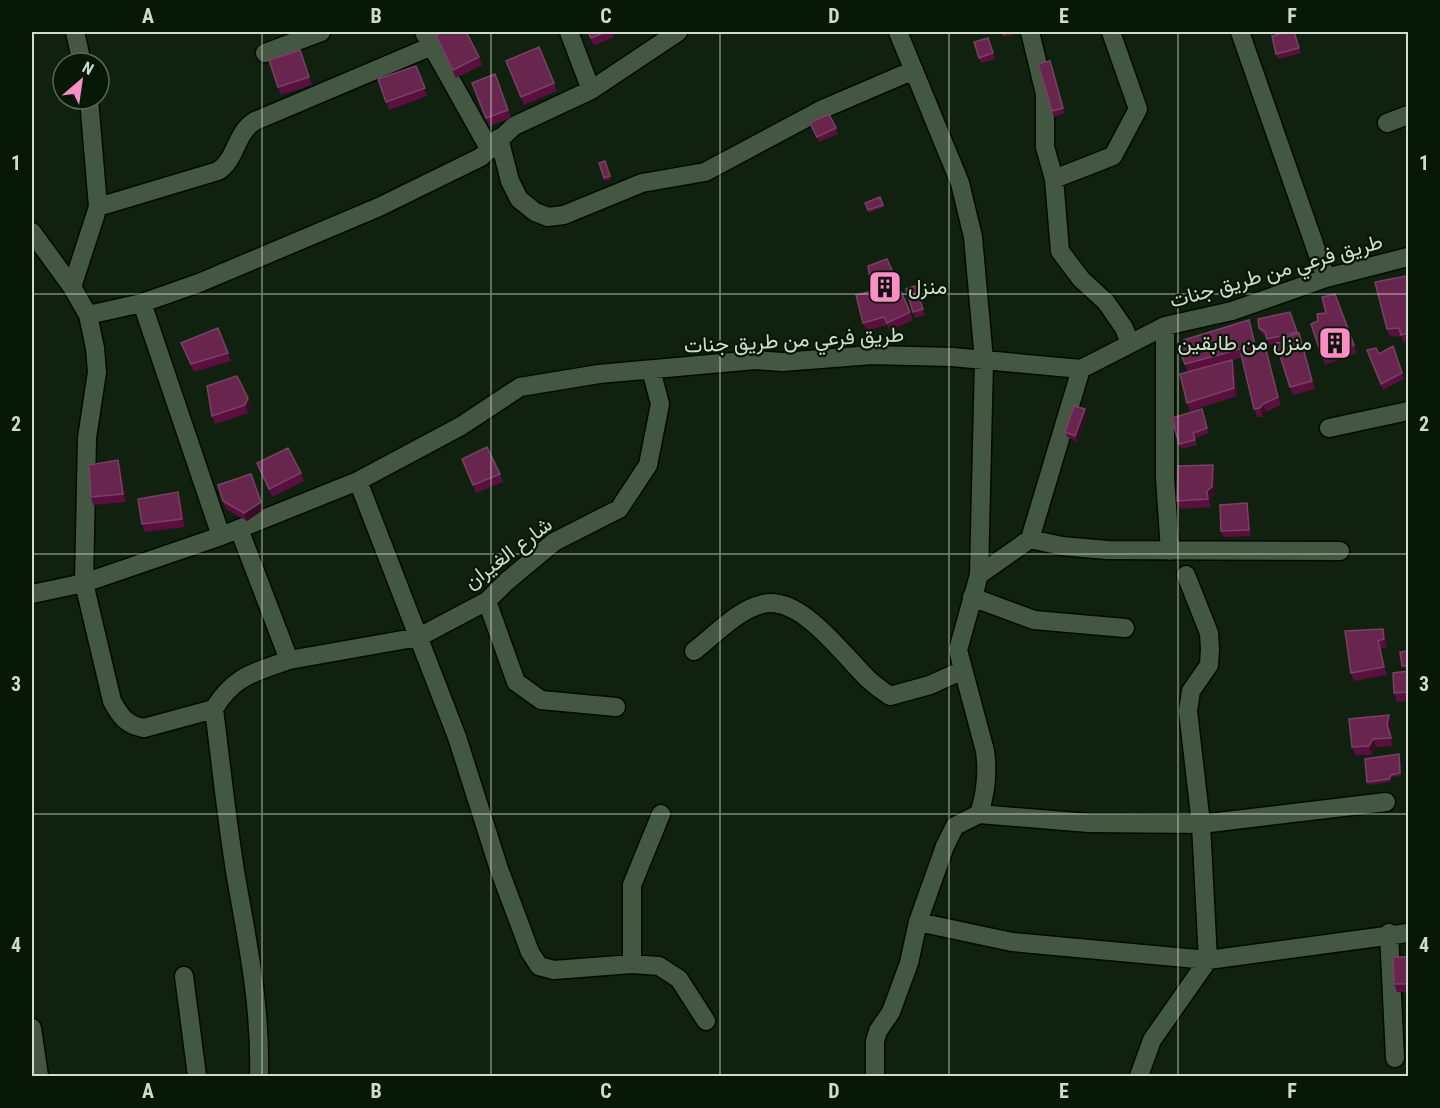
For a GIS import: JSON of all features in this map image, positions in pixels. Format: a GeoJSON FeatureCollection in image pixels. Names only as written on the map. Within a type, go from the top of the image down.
{"type":"FeatureCollection","features":[{"type":"Feature","properties":{"kind":"street"},"geometry":{"type":"LineString","coordinates":[[75,32],[79,51]]}},
{"type":"Feature","properties":{"kind":"street"},"geometry":{"type":"LineString","coordinates":[[265,53],[321,32]]}},
{"type":"Feature","properties":{"kind":"street"},"geometry":{"type":"LineString","coordinates":[[569,32],[591,90]]}},
{"type":"Feature","properties":{"kind":"street"},"geometry":{"type":"LineString","coordinates":[[88,315],[142,303],[200,283],[379,207],[494,144],[527,117],[591,90],[678,32]]}},
{"type":"Feature","properties":{"kind":"street"},"geometry":{"type":"LineString","coordinates":[[898,32],[960,183],[973,237],[984,360],[979,575],[958,650],[980,725],[987,768],[985,796],[979,814]]}},
{"type":"Feature","properties":{"kind":"street"},"geometry":{"type":"LineString","coordinates":[[1030,32],[1045,94],[1045,147],[1053,179],[1060,251],[1081,279],[1106,302],[1124,328],[1130,343]]}},
{"type":"Feature","properties":{"kind":"street"},"geometry":{"type":"LineString","coordinates":[[1053,179],[1113,156],[1138,109],[1111,32]]}},
{"type":"Feature","properties":{"kind":"street"},"geometry":{"type":"LineString","coordinates":[[1240,32],[1326,278]]}},
{"type":"Feature","properties":{"kind":"street"},"geometry":{"type":"LineString","coordinates":[[98,207],[218,171],[228,162],[245,127],[428,39],[494,144],[519,199],[535,212],[548,217],[564,215],[642,183],[705,172],[814,113],[914,70]]}},
{"type":"Feature","properties":{"kind":"street"},"geometry":{"type":"LineString","coordinates":[[72,287],[98,207],[90,111]]}},
{"type":"Feature","properties":{"kind":"street"},"geometry":{"type":"LineString","coordinates":[[1387,123],[1408,115]]}},
{"type":"Feature","properties":{"kind":"street"},"geometry":{"type":"LineString","coordinates":[[32,232],[72,287],[88,315],[95,348],[97,372],[87,438],[84,583],[112,701],[122,718],[132,726],[144,728],[214,709],[260,1033],[259,1077]]}},
{"type":"Feature","properties":{"kind":"street","name":"طريق فرعي من طريق جنات"},"geometry":{"type":"LineString","coordinates":[[32,594],[84,583],[239,530],[358,481],[461,426],[520,387],[599,374],[755,360],[782,362],[872,355],[984,360],[1082,369],[1165,326],[1232,311],[1326,278],[1408,257]]}},
{"type":"Feature","properties":{"kind":"street"},"geometry":{"type":"LineString","coordinates":[[142,303],[221,536]]}},
{"type":"Feature","properties":{"kind":"street"},"geometry":{"type":"LineString","coordinates":[[1165,326],[1166,478],[1170,550]]}},
{"type":"Feature","properties":{"kind":"street"},"geometry":{"type":"LineString","coordinates":[[979,575],[1030,539],[1082,369]]}},
{"type":"Feature","properties":{"kind":"street","name":"شارع الغيران"},"geometry":{"type":"LineString","coordinates":[[214,709],[224,692],[240,678],[289,660],[419,637],[487,601],[506,582],[555,542],[620,509],[648,465],[660,404],[651,370]]}},
{"type":"Feature","properties":{"kind":"street"},"geometry":{"type":"LineString","coordinates":[[1329,428],[1408,411]]}},
{"type":"Feature","properties":{"kind":"street"},"geometry":{"type":"LineString","coordinates":[[358,481],[458,737],[499,868],[530,952],[539,966],[554,970],[632,964],[659,966],[679,979],[706,1021]]}},
{"type":"Feature","properties":{"kind":"street"},"geometry":{"type":"LineString","coordinates":[[239,530],[289,660]]}},
{"type":"Feature","properties":{"kind":"street"},"geometry":{"type":"LineString","coordinates":[[1030,539],[1062,546],[1107,550],[1340,551]]}},
{"type":"Feature","properties":{"kind":"street"},"geometry":{"type":"LineString","coordinates":[[1138,1077],[1152,1040],[1208,960],[1201,824],[1189,701],[1191,691],[1209,665],[1209,633],[1186,575]]}},
{"type":"Feature","properties":{"kind":"street"},"geometry":{"type":"LineString","coordinates":[[972,597],[1034,620],[1125,628]]}},
{"type":"Feature","properties":{"kind":"street"},"geometry":{"type":"LineString","coordinates":[[487,601],[516,682],[541,700],[616,707]]}},
{"type":"Feature","properties":{"kind":"street"},"geometry":{"type":"LineString","coordinates":[[694,651],[743,613],[762,604],[781,604],[828,633],[869,680],[890,696],[930,685],[963,670]]}},
{"type":"Feature","properties":{"kind":"street"},"geometry":{"type":"LineString","coordinates":[[875,1077],[875,1041],[878,1031],[891,1012],[909,963],[918,922],[945,846],[956,826],[979,814],[1089,824],[1201,824],[1386,802]]}},
{"type":"Feature","properties":{"kind":"street"},"geometry":{"type":"LineString","coordinates":[[632,964],[632,885],[662,814]]}},
{"type":"Feature","properties":{"kind":"street"},"geometry":{"type":"LineString","coordinates":[[918,922],[1012,942],[1208,960],[1389,933],[1408,933]]}},
{"type":"Feature","properties":{"kind":"street"},"geometry":{"type":"LineString","coordinates":[[1389,933],[1395,1058]]}},
{"type":"Feature","properties":{"kind":"street"},"geometry":{"type":"LineString","coordinates":[[184,976],[197,1077]]}},
{"type":"Feature","properties":{"kind":"street"},"geometry":{"type":"LineString","coordinates":[[32,1028],[39,1077]]}},
{"type":"Feature","properties":{"kind":"building"},"geometry":{"type":"Polygon","coordinates":[[[443,32],[466,32],[479,57],[453,70],[436,35],[443,32]]]}},
{"type":"Feature","properties":{"kind":"building"},"geometry":{"type":"Polygon","coordinates":[[[588,32],[606,32],[591,38],[588,32]]]}},
{"type":"Feature","properties":{"kind":"building"},"geometry":{"type":"Polygon","coordinates":[[[1294,32],[1299,48],[1276,54],[1272,36],[1294,32]]]}},
{"type":"Feature","properties":{"kind":"building"},"geometry":{"type":"Polygon","coordinates":[[[988,38],[993,53],[979,58],[974,42],[988,38]]]}},
{"type":"Feature","properties":{"kind":"building"},"geometry":{"type":"Polygon","coordinates":[[[539,47],[554,83],[521,97],[506,61],[539,47]]]}},
{"type":"Feature","properties":{"kind":"building"},"geometry":{"type":"Polygon","coordinates":[[[300,50],[309,77],[278,87],[269,60],[300,50]]]}},
{"type":"Feature","properties":{"kind":"building"},"geometry":{"type":"Polygon","coordinates":[[[1050,61],[1063,108],[1052,111],[1038,64],[1050,61]]]}},
{"type":"Feature","properties":{"kind":"building"},"geometry":{"type":"Polygon","coordinates":[[[416,66],[425,88],[386,102],[378,79],[416,66]]]}},
{"type":"Feature","properties":{"kind":"building"},"geometry":{"type":"Polygon","coordinates":[[[495,74],[508,110],[486,118],[472,83],[495,74]]]}},
{"type":"Feature","properties":{"kind":"building"},"geometry":{"type":"Polygon","coordinates":[[[829,114],[836,128],[817,137],[810,123],[829,114]]]}},
{"type":"Feature","properties":{"kind":"building"},"geometry":{"type":"Polygon","coordinates":[[[605,161],[610,176],[604,178],[599,163],[605,161]]]}},
{"type":"Feature","properties":{"kind":"building"},"geometry":{"type":"Polygon","coordinates":[[[880,197],[883,205],[868,210],[865,203],[880,197]]]}},
{"type":"Feature","properties":{"kind":"building","name":"منزل"},"geometry":{"type":"Polygon","coordinates":[[[887,259],[910,312],[887,323],[884,317],[863,323],[856,295],[872,291],[868,266],[887,259]]]}},
{"type":"Feature","properties":{"kind":"building"},"geometry":{"type":"Polygon","coordinates":[[[1406,276],[1408,333],[1401,335],[1399,328],[1387,329],[1375,282],[1406,276]]]}},
{"type":"Feature","properties":{"kind":"building"},"geometry":{"type":"Polygon","coordinates":[[[915,286],[923,309],[913,312],[906,289],[915,286]]]}},
{"type":"Feature","properties":{"kind":"building","name":"منزل من طابقين"},"geometry":{"type":"Polygon","coordinates":[[[1335,294],[1354,345],[1322,357],[1311,324],[1318,321],[1317,314],[1326,313],[1322,297],[1335,294]]]}},
{"type":"Feature","properties":{"kind":"building"},"geometry":{"type":"Polygon","coordinates":[[[1290,312],[1297,332],[1267,339],[1265,332],[1259,328],[1258,319],[1290,312]]]}},
{"type":"Feature","properties":{"kind":"building"},"geometry":{"type":"Polygon","coordinates":[[[1249,320],[1255,345],[1185,364],[1179,349],[1184,340],[1249,320]]]}},
{"type":"Feature","properties":{"kind":"building"},"geometry":{"type":"Polygon","coordinates":[[[218,328],[228,353],[191,364],[181,343],[218,328]]]}},
{"type":"Feature","properties":{"kind":"building"},"geometry":{"type":"Polygon","coordinates":[[[1299,333],[1312,381],[1290,387],[1276,343],[1283,342],[1286,337],[1299,333]]]}},
{"type":"Feature","properties":{"kind":"building"},"geometry":{"type":"Polygon","coordinates":[[[1393,346],[1402,373],[1381,384],[1367,350],[1376,348],[1379,354],[1393,346]]]}},
{"type":"Feature","properties":{"kind":"building"},"geometry":{"type":"Polygon","coordinates":[[[1266,350],[1278,397],[1254,409],[1241,354],[1266,350]]]}},
{"type":"Feature","properties":{"kind":"building"},"geometry":{"type":"Polygon","coordinates":[[[1232,360],[1234,388],[1187,403],[1180,374],[1232,360]]]}},
{"type":"Feature","properties":{"kind":"building"},"geometry":{"type":"Polygon","coordinates":[[[237,376],[248,398],[245,405],[212,416],[207,386],[237,376]]]}},
{"type":"Feature","properties":{"kind":"building"},"geometry":{"type":"Polygon","coordinates":[[[1074,406],[1085,409],[1075,436],[1065,432],[1074,406]]]}},
{"type":"Feature","properties":{"kind":"building"},"geometry":{"type":"Polygon","coordinates":[[[1202,409],[1207,428],[1193,433],[1195,440],[1179,444],[1172,418],[1202,409]]]}},
{"type":"Feature","properties":{"kind":"building"},"geometry":{"type":"Polygon","coordinates":[[[487,447],[500,474],[473,485],[462,459],[487,447]]]}},
{"type":"Feature","properties":{"kind":"building"},"geometry":{"type":"Polygon","coordinates":[[[288,448],[301,473],[269,489],[257,463],[288,448]]]}},
{"type":"Feature","properties":{"kind":"building"},"geometry":{"type":"Polygon","coordinates":[[[118,460],[123,494],[91,497],[89,465],[118,460]]]}},
{"type":"Feature","properties":{"kind":"building"},"geometry":{"type":"Polygon","coordinates":[[[1213,465],[1212,487],[1207,491],[1208,499],[1177,501],[1178,466],[1213,465]]]}},
{"type":"Feature","properties":{"kind":"building"},"geometry":{"type":"Polygon","coordinates":[[[251,474],[261,502],[244,513],[223,501],[218,485],[251,474]]]}},
{"type":"Feature","properties":{"kind":"building"},"geometry":{"type":"Polygon","coordinates":[[[178,492],[182,519],[142,524],[138,499],[178,492]]]}},
{"type":"Feature","properties":{"kind":"building"},"geometry":{"type":"Polygon","coordinates":[[[1247,503],[1249,530],[1221,531],[1220,505],[1247,503]]]}},
{"type":"Feature","properties":{"kind":"building"},"geometry":{"type":"Polygon","coordinates":[[[1383,629],[1384,639],[1378,641],[1384,667],[1351,673],[1345,631],[1383,629]]]}},
{"type":"Feature","properties":{"kind":"building"},"geometry":{"type":"Polygon","coordinates":[[[1408,651],[1408,665],[1402,666],[1400,652],[1408,651]]]}},
{"type":"Feature","properties":{"kind":"building"},"geometry":{"type":"Polygon","coordinates":[[[1408,671],[1408,692],[1394,693],[1393,673],[1408,671]]]}},
{"type":"Feature","properties":{"kind":"building"},"geometry":{"type":"Polygon","coordinates":[[[1389,715],[1387,724],[1391,738],[1373,739],[1369,746],[1352,747],[1349,719],[1389,715]]]}},
{"type":"Feature","properties":{"kind":"building"},"geometry":{"type":"Polygon","coordinates":[[[1399,754],[1400,773],[1391,775],[1389,779],[1367,782],[1365,759],[1399,754]]]}},
{"type":"Feature","properties":{"kind":"building"},"geometry":{"type":"Polygon","coordinates":[[[1393,957],[1408,957],[1408,984],[1394,984],[1393,957]]]}},
{"type":"Feature","properties":{"kind":"place","name":"منزل"},"geometry":{"type":"Point","coordinates":[885,287]}},
{"type":"Feature","properties":{"kind":"place","name":"منزل من طابقين"},"geometry":{"type":"Point","coordinates":[1335,343]}}]}
